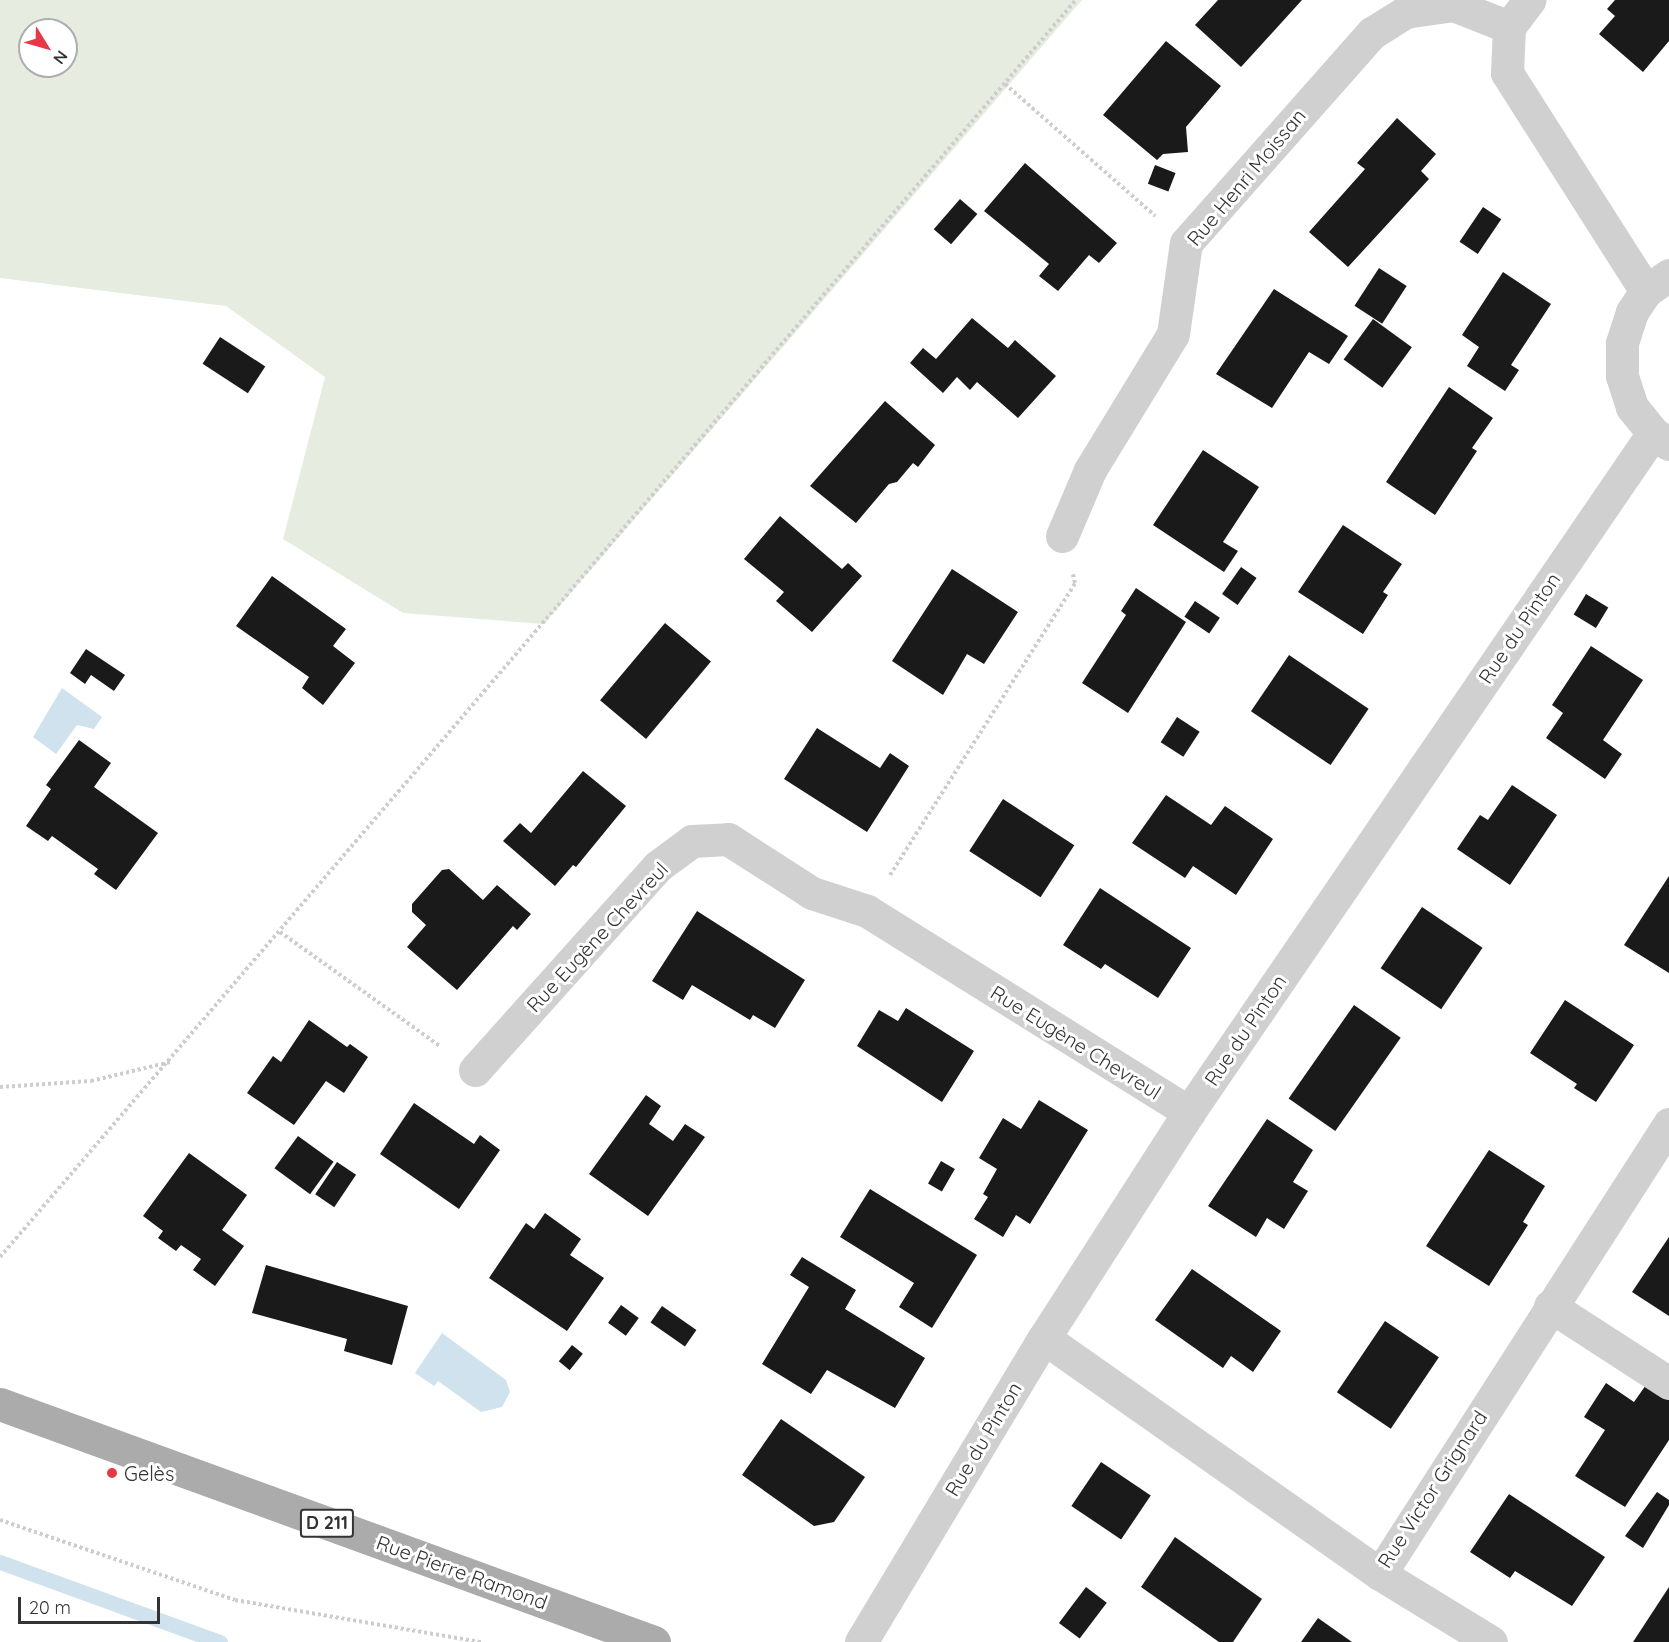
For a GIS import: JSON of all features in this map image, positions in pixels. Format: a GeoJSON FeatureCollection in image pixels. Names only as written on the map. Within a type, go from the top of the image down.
{"type":"FeatureCollection","features":[{"type":"Feature","properties":{"kind":"main road","name":"Rue Pierre Ramond"},"geometry":{"type":"LineString","coordinates":[[0,1404],[654,1642]]}},
{"type":"Feature","properties":{"kind":"street"},"geometry":{"type":"LineString","coordinates":[[1529,0],[1509,27],[1507,74],[1658,283]]}},
{"type":"Feature","properties":{"kind":"street","name":"Rue Henri Moissan"},"geometry":{"type":"LineString","coordinates":[[1062,536],[1090,470],[1173,334],[1186,243],[1372,33],[1405,12],[1453,5],[1509,27]]}},
{"type":"Feature","properties":{"kind":"street","name":"Rue du Pinton"},"geometry":{"type":"LineString","coordinates":[[861,1642],[1044,1338],[1189,1112],[1661,439],[1632,407],[1622,376],[1622,343],[1632,312],[1658,283]]}},
{"type":"Feature","properties":{"kind":"street","name":"Rue Eugène Chevreul"},"geometry":{"type":"LineString","coordinates":[[475,1070],[658,866],[692,841],[728,839],[812,893],[867,911],[1189,1112]]}},
{"type":"Feature","properties":{"kind":"street","name":"Rue Victor Grignard"},"geometry":{"type":"LineString","coordinates":[[1044,1338],[1380,1574],[1669,1124]]}},
{"type":"Feature","properties":{"kind":"street"},"geometry":{"type":"LineString","coordinates":[[1550,1306],[1669,1383]]}},
{"type":"Feature","properties":{"kind":"street"},"geometry":{"type":"LineString","coordinates":[[1380,1574],[1491,1642]]}},
{"type":"Feature","properties":{"kind":"path"},"geometry":{"type":"LineString","coordinates":[[0,1257],[171,1061],[1076,0]]}},
{"type":"Feature","properties":{"kind":"path"},"geometry":{"type":"LineString","coordinates":[[1005,84],[1186,243]]}},
{"type":"Feature","properties":{"kind":"path"},"geometry":{"type":"LineString","coordinates":[[867,911],[1075,584],[1062,536]]}},
{"type":"Feature","properties":{"kind":"path"},"geometry":{"type":"LineString","coordinates":[[280,932],[475,1070]]}},
{"type":"Feature","properties":{"kind":"path"},"geometry":{"type":"LineString","coordinates":[[0,1087],[91,1081],[171,1061]]}},
{"type":"Feature","properties":{"kind":"path"},"geometry":{"type":"LineString","coordinates":[[0,1520],[234,1600],[481,1642]]}},
{"type":"Feature","properties":{"kind":"shaded area"},"geometry":{"type":"Polygon","coordinates":[[[0,0],[1082,0],[544,624],[403,613],[283,539],[325,377],[226,306],[0,278],[0,0]]]}},
{"type":"Feature","properties":{"kind":"water"},"geometry":{"type":"Polygon","coordinates":[[[62,688],[102,717],[94,729],[77,725],[56,754],[33,737],[62,688]]]}},
{"type":"Feature","properties":{"kind":"water"},"geometry":{"type":"Polygon","coordinates":[[[442,1333],[506,1380],[510,1392],[502,1407],[481,1412],[438,1381],[434,1386],[415,1373],[442,1333]]]}},
{"type":"Feature","properties":{"kind":"building"},"geometry":{"type":"Polygon","coordinates":[[[1218,0],[1302,0],[1241,67],[1195,25],[1218,0]]]}},
{"type":"Feature","properties":{"kind":"building"},"geometry":{"type":"Polygon","coordinates":[[[1615,0],[1669,0],[1669,41],[1643,72],[1599,34],[1615,16],[1607,9],[1615,0]]]}},
{"type":"Feature","properties":{"kind":"building"},"geometry":{"type":"Polygon","coordinates":[[[1166,41],[1221,86],[1186,127],[1188,152],[1163,154],[1157,160],[1103,115],[1166,41]]]}},
{"type":"Feature","properties":{"kind":"building"},"geometry":{"type":"Polygon","coordinates":[[[1397,118],[1436,154],[1421,171],[1429,179],[1348,267],[1309,232],[1365,169],[1357,163],[1397,118]]]}},
{"type":"Feature","properties":{"kind":"building"},"geometry":{"type":"Polygon","coordinates":[[[1025,163],[1117,243],[1099,263],[1089,255],[1058,291],[1039,276],[1049,264],[984,211],[1025,163]]]}},
{"type":"Feature","properties":{"kind":"building"},"geometry":{"type":"Polygon","coordinates":[[[1155,165],[1176,173],[1168,192],[1148,184],[1155,165]]]}},
{"type":"Feature","properties":{"kind":"building"},"geometry":{"type":"Polygon","coordinates":[[[960,199],[977,214],[951,244],[934,229],[960,199]]]}},
{"type":"Feature","properties":{"kind":"building"},"geometry":{"type":"Polygon","coordinates":[[[1483,207],[1501,219],[1478,254],[1460,242],[1483,207]]]}},
{"type":"Feature","properties":{"kind":"building"},"geometry":{"type":"Polygon","coordinates":[[[1379,268],[1407,286],[1382,324],[1354,306],[1379,268]]]}},
{"type":"Feature","properties":{"kind":"building"},"geometry":{"type":"Polygon","coordinates":[[[1503,272],[1551,304],[1511,365],[1519,370],[1505,391],[1467,366],[1479,347],[1462,335],[1503,272]]]}},
{"type":"Feature","properties":{"kind":"building"},"geometry":{"type":"Polygon","coordinates":[[[1274,289],[1348,336],[1329,364],[1309,352],[1272,408],[1216,374],[1274,289]]]}},
{"type":"Feature","properties":{"kind":"building"},"geometry":{"type":"Polygon","coordinates":[[[972,318],[1008,348],[1015,340],[1056,376],[1018,418],[977,382],[970,390],[957,377],[943,393],[910,363],[923,348],[936,359],[972,318]]]}},
{"type":"Feature","properties":{"kind":"building"},"geometry":{"type":"Polygon","coordinates":[[[1373,319],[1412,347],[1382,388],[1344,359],[1373,319]]]}},
{"type":"Feature","properties":{"kind":"building"},"geometry":{"type":"Polygon","coordinates":[[[220,337],[265,366],[248,393],[203,364],[220,337]]]}},
{"type":"Feature","properties":{"kind":"building"},"geometry":{"type":"Polygon","coordinates":[[[1449,387],[1493,418],[1472,448],[1477,451],[1435,515],[1386,482],[1449,387]]]}},
{"type":"Feature","properties":{"kind":"building"},"geometry":{"type":"Polygon","coordinates":[[[885,401],[935,445],[918,467],[913,463],[897,482],[889,484],[856,523],[810,486],[885,401]]]}},
{"type":"Feature","properties":{"kind":"building"},"geometry":{"type":"Polygon","coordinates":[[[1203,450],[1259,487],[1223,542],[1238,551],[1224,572],[1153,525],[1203,450]]]}},
{"type":"Feature","properties":{"kind":"building"},"geometry":{"type":"Polygon","coordinates":[[[780,516],[842,569],[848,563],[862,576],[812,632],[776,601],[784,592],[744,559],[780,516]]]}},
{"type":"Feature","properties":{"kind":"building"},"geometry":{"type":"Polygon","coordinates":[[[1343,525],[1402,564],[1383,592],[1388,595],[1363,634],[1298,592],[1343,525]]]}},
{"type":"Feature","properties":{"kind":"building"},"geometry":{"type":"Polygon","coordinates":[[[1241,567],[1257,578],[1238,605],[1222,594],[1241,567]]]}},
{"type":"Feature","properties":{"kind":"building"},"geometry":{"type":"Polygon","coordinates":[[[952,569],[1018,612],[984,664],[967,654],[943,695],[892,661],[952,569]]]}},
{"type":"Feature","properties":{"kind":"building"},"geometry":{"type":"Polygon","coordinates":[[[272,576],[346,629],[333,646],[355,663],[323,705],[302,688],[309,677],[236,626],[272,576]]]}},
{"type":"Feature","properties":{"kind":"building"},"geometry":{"type":"Polygon","coordinates":[[[1136,588],[1186,622],[1128,713],[1082,683],[1126,615],[1121,611],[1136,588]]]}},
{"type":"Feature","properties":{"kind":"building"},"geometry":{"type":"Polygon","coordinates":[[[1586,594],[1608,607],[1596,628],[1574,615],[1586,594]]]}},
{"type":"Feature","properties":{"kind":"building"},"geometry":{"type":"Polygon","coordinates":[[[1195,601],[1220,618],[1209,634],[1184,617],[1195,601]]]}},
{"type":"Feature","properties":{"kind":"building"},"geometry":{"type":"Polygon","coordinates":[[[665,623],[711,662],[646,739],[600,700],[665,623]]]}},
{"type":"Feature","properties":{"kind":"building"},"geometry":{"type":"Polygon","coordinates":[[[1591,646],[1643,680],[1603,740],[1622,754],[1605,779],[1546,738],[1563,713],[1552,705],[1591,646]]]}},
{"type":"Feature","properties":{"kind":"building"},"geometry":{"type":"Polygon","coordinates":[[[86,649],[125,675],[114,691],[91,675],[85,684],[70,673],[86,649]]]}},
{"type":"Feature","properties":{"kind":"building"},"geometry":{"type":"Polygon","coordinates":[[[1289,655],[1369,709],[1331,765],[1251,711],[1289,655]]]}},
{"type":"Feature","properties":{"kind":"building"},"geometry":{"type":"Polygon","coordinates":[[[1177,717],[1200,732],[1183,757],[1161,742],[1177,717]]]}},
{"type":"Feature","properties":{"kind":"building"},"geometry":{"type":"Polygon","coordinates":[[[817,728],[880,768],[890,753],[909,766],[867,832],[784,779],[817,728]]]}},
{"type":"Feature","properties":{"kind":"building"},"geometry":{"type":"Polygon","coordinates":[[[79,740],[111,763],[94,787],[158,833],[116,890],[94,874],[98,869],[52,836],[48,841],[26,826],[51,789],[46,785],[79,740]]]}},
{"type":"Feature","properties":{"kind":"building"},"geometry":{"type":"Polygon","coordinates":[[[583,771],[626,806],[576,867],[573,865],[555,886],[503,841],[520,823],[531,833],[583,771]]]}},
{"type":"Feature","properties":{"kind":"building"},"geometry":{"type":"Polygon","coordinates":[[[1512,785],[1557,815],[1510,885],[1457,849],[1480,815],[1488,820],[1512,785]]]}},
{"type":"Feature","properties":{"kind":"building"},"geometry":{"type":"Polygon","coordinates":[[[1166,795],[1211,825],[1225,806],[1273,839],[1236,895],[1193,866],[1185,878],[1132,843],[1166,795]]]}},
{"type":"Feature","properties":{"kind":"building"},"geometry":{"type":"Polygon","coordinates":[[[1003,799],[1074,845],[1041,897],[969,851],[1003,799]]]}},
{"type":"Feature","properties":{"kind":"building"},"geometry":{"type":"Polygon","coordinates":[[[449,869],[483,900],[497,885],[531,914],[517,930],[513,926],[457,990],[407,947],[426,925],[412,912],[412,904],[442,870],[449,869]]]}},
{"type":"Feature","properties":{"kind":"building"},"geometry":{"type":"Polygon","coordinates":[[[1669,876],[1669,973],[1624,945],[1669,876]]]}},
{"type":"Feature","properties":{"kind":"building"},"geometry":{"type":"Polygon","coordinates":[[[1100,888],[1191,948],[1158,998],[1105,964],[1101,969],[1063,945],[1100,888]]]}},
{"type":"Feature","properties":{"kind":"building"},"geometry":{"type":"Polygon","coordinates":[[[1422,907],[1483,948],[1441,1009],[1381,968],[1422,907]]]}},
{"type":"Feature","properties":{"kind":"building"},"geometry":{"type":"Polygon","coordinates":[[[697,911],[805,980],[775,1028],[753,1015],[750,1020],[692,985],[683,1000],[652,981],[697,911]]]}},
{"type":"Feature","properties":{"kind":"building"},"geometry":{"type":"Polygon","coordinates":[[[1565,1000],[1634,1045],[1596,1102],[1574,1088],[1577,1084],[1530,1053],[1565,1000]]]}},
{"type":"Feature","properties":{"kind":"building"},"geometry":{"type":"Polygon","coordinates":[[[1354,1005],[1401,1038],[1335,1131],[1289,1098],[1354,1005]]]}},
{"type":"Feature","properties":{"kind":"building"},"geometry":{"type":"Polygon","coordinates":[[[906,1008],[974,1051],[942,1102],[857,1046],[879,1010],[898,1021],[906,1008]]]}},
{"type":"Feature","properties":{"kind":"building"},"geometry":{"type":"Polygon","coordinates":[[[309,1020],[347,1047],[350,1044],[368,1057],[344,1093],[326,1081],[294,1125],[247,1093],[273,1056],[281,1062],[309,1020]]]}},
{"type":"Feature","properties":{"kind":"building"},"geometry":{"type":"Polygon","coordinates":[[[646,1095],[661,1106],[649,1124],[673,1141],[685,1124],[705,1137],[648,1216],[589,1174],[646,1095]]]}},
{"type":"Feature","properties":{"kind":"building"},"geometry":{"type":"Polygon","coordinates":[[[1039,1100],[1088,1130],[1030,1224],[1016,1215],[1003,1237],[974,1219],[988,1197],[983,1194],[997,1169],[979,1158],[1003,1118],[1021,1129],[1039,1100]]]}},
{"type":"Feature","properties":{"kind":"building"},"geometry":{"type":"Polygon","coordinates":[[[414,1103],[474,1144],[480,1135],[500,1150],[459,1209],[380,1154],[414,1103]]]}},
{"type":"Feature","properties":{"kind":"building"},"geometry":{"type":"Polygon","coordinates":[[[1267,1119],[1313,1150],[1293,1182],[1308,1191],[1284,1229],[1267,1218],[1256,1237],[1208,1206],[1267,1119]]]}},
{"type":"Feature","properties":{"kind":"building"},"geometry":{"type":"Polygon","coordinates":[[[298,1136],[334,1162],[310,1194],[274,1168],[298,1136]]]}},
{"type":"Feature","properties":{"kind":"building"},"geometry":{"type":"Polygon","coordinates":[[[1489,1150],[1545,1186],[1523,1222],[1528,1225],[1489,1286],[1426,1246],[1489,1150]]]}},
{"type":"Feature","properties":{"kind":"building"},"geometry":{"type":"Polygon","coordinates":[[[189,1153],[247,1195],[222,1230],[244,1246],[215,1286],[193,1270],[201,1259],[181,1245],[176,1251],[158,1238],[163,1231],[143,1216],[189,1153]]]}},
{"type":"Feature","properties":{"kind":"building"},"geometry":{"type":"Polygon","coordinates":[[[941,1161],[955,1169],[942,1192],[928,1184],[941,1161]]]}},
{"type":"Feature","properties":{"kind":"building"},"geometry":{"type":"Polygon","coordinates":[[[337,1162],[356,1175],[334,1207],[315,1194],[337,1162]]]}},
{"type":"Feature","properties":{"kind":"building"},"geometry":{"type":"Polygon","coordinates":[[[870,1189],[977,1255],[932,1328],[899,1307],[914,1283],[840,1237],[870,1189]]]}},
{"type":"Feature","properties":{"kind":"building"},"geometry":{"type":"Polygon","coordinates":[[[545,1213],[581,1239],[570,1255],[604,1278],[567,1331],[489,1278],[526,1223],[534,1229],[545,1213]]]}},
{"type":"Feature","properties":{"kind":"building"},"geometry":{"type":"Polygon","coordinates":[[[1669,1237],[1669,1316],[1632,1292],[1669,1237]]]}},
{"type":"Feature","properties":{"kind":"building"},"geometry":{"type":"Polygon","coordinates":[[[802,1257],[856,1290],[845,1309],[925,1358],[895,1408],[827,1370],[811,1394],[762,1364],[809,1287],[790,1275],[802,1257]]]}},
{"type":"Feature","properties":{"kind":"building"},"geometry":{"type":"Polygon","coordinates":[[[266,1265],[408,1306],[392,1365],[344,1351],[347,1339],[252,1313],[266,1265]]]}},
{"type":"Feature","properties":{"kind":"building"},"geometry":{"type":"Polygon","coordinates":[[[1192,1269],[1281,1331],[1253,1372],[1231,1356],[1223,1368],[1155,1320],[1192,1269]]]}},
{"type":"Feature","properties":{"kind":"building"},"geometry":{"type":"Polygon","coordinates":[[[621,1305],[639,1318],[626,1336],[608,1323],[621,1305]]]}},
{"type":"Feature","properties":{"kind":"building"},"geometry":{"type":"Polygon","coordinates":[[[662,1306],[696,1330],[685,1346],[651,1322],[662,1306]]]}},
{"type":"Feature","properties":{"kind":"building"},"geometry":{"type":"Polygon","coordinates":[[[1385,1321],[1439,1357],[1391,1429],[1337,1392],[1385,1321]]]}},
{"type":"Feature","properties":{"kind":"building"},"geometry":{"type":"Polygon","coordinates":[[[572,1345],[583,1354],[570,1370],[559,1361],[572,1345]]]}},
{"type":"Feature","properties":{"kind":"building"},"geometry":{"type":"Polygon","coordinates":[[[1648,1382],[1669,1395],[1669,1440],[1625,1507],[1575,1476],[1605,1430],[1584,1417],[1606,1383],[1634,1402],[1648,1382]]]}},
{"type":"Feature","properties":{"kind":"building"},"geometry":{"type":"Polygon","coordinates":[[[781,1419],[865,1477],[834,1522],[814,1526],[742,1475],[781,1419]]]}},
{"type":"Feature","properties":{"kind":"building"},"geometry":{"type":"Polygon","coordinates":[[[1101,1462],[1151,1496],[1121,1539],[1071,1506],[1101,1462]]]}},
{"type":"Feature","properties":{"kind":"building"},"geometry":{"type":"Polygon","coordinates":[[[1657,1492],[1669,1500],[1669,1505],[1643,1548],[1625,1536],[1657,1492]]]}},
{"type":"Feature","properties":{"kind":"building"},"geometry":{"type":"Polygon","coordinates":[[[1509,1494],[1605,1557],[1572,1606],[1515,1571],[1510,1578],[1470,1552],[1509,1494]]]}},
{"type":"Feature","properties":{"kind":"building"},"geometry":{"type":"Polygon","coordinates":[[[1175,1537],[1262,1599],[1233,1642],[1219,1642],[1141,1587],[1175,1537]]]}},
{"type":"Feature","properties":{"kind":"building"},"geometry":{"type":"Polygon","coordinates":[[[1086,1587],[1107,1603],[1080,1639],[1059,1623],[1086,1587]]]}},
{"type":"Feature","properties":{"kind":"building"},"geometry":{"type":"Polygon","coordinates":[[[1669,1587],[1669,1642],[1633,1642],[1669,1587]]]}},
{"type":"Feature","properties":{"kind":"building"},"geometry":{"type":"Polygon","coordinates":[[[1318,1618],[1352,1642],[1301,1642],[1318,1618]]]}},
{"type":"Feature","properties":{"kind":"waterway"},"geometry":{"type":"LineString","coordinates":[[0,1562],[220,1642]]}},
{"type":"Feature","properties":{"kind":"place","name":"Gelès"},"geometry":{"type":"Point","coordinates":[112,1473]}}]}
